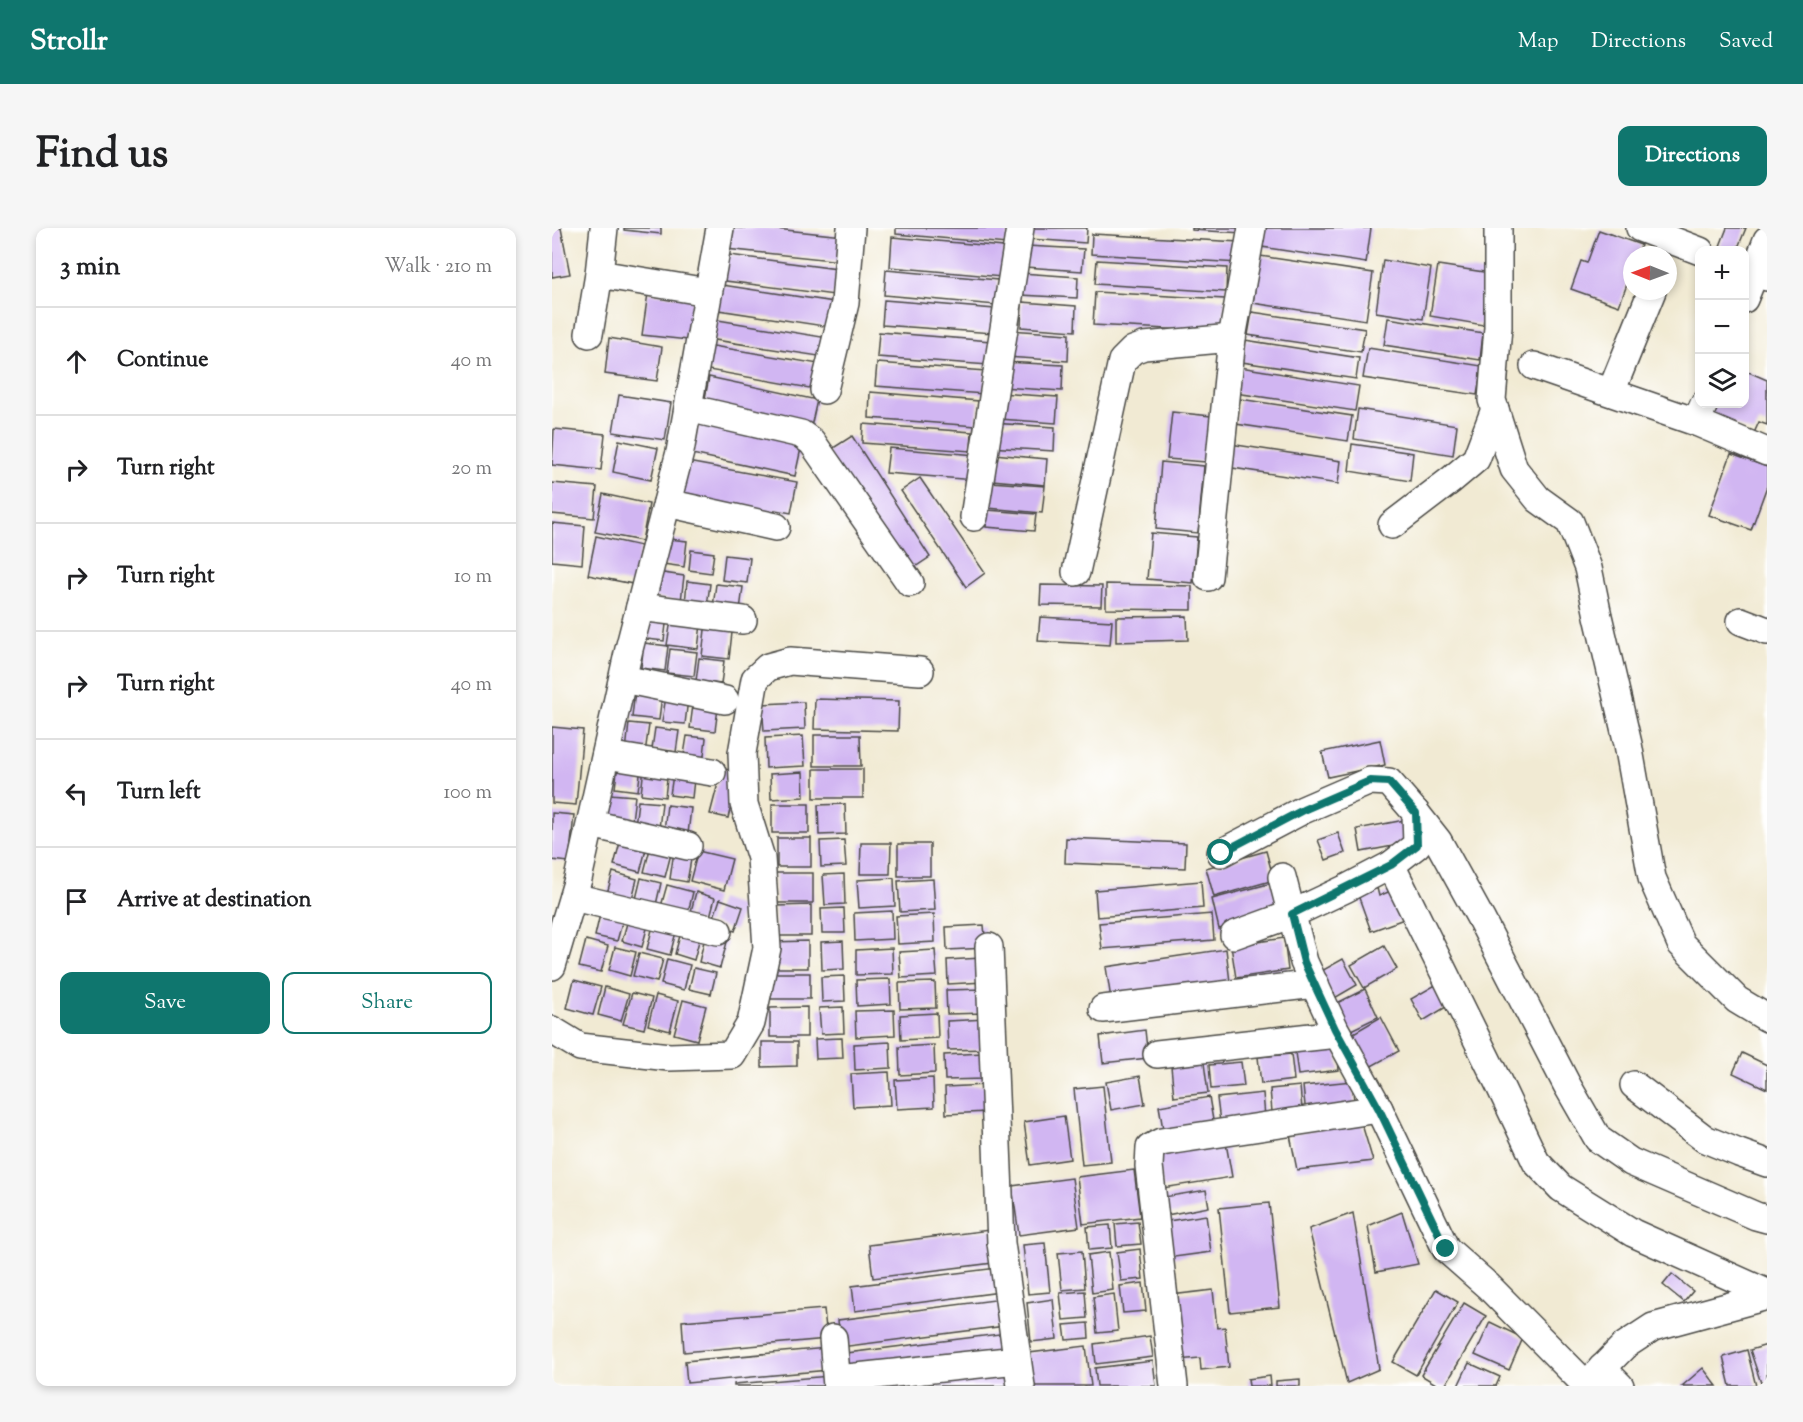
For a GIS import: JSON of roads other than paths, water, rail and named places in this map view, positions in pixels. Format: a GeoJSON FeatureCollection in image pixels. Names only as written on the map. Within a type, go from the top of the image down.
{"type":"FeatureCollection","features":[{"type":"Feature","properties":{"kind":"street"},"geometry":{"type":"LineString","coordinates":[[589,334],[604,228]]}},
{"type":"Feature","properties":{"kind":"street"},"geometry":{"type":"LineString","coordinates":[[552,966],[573,897],[640,607],[680,452],[720,228]]}},
{"type":"Feature","properties":{"kind":"street"},"geometry":{"type":"LineString","coordinates":[[824,390],[845,303],[851,228]]}},
{"type":"Feature","properties":{"kind":"street"},"geometry":{"type":"LineString","coordinates":[[974,518],[1020,228]]}},
{"type":"Feature","properties":{"kind":"street"},"geometry":{"type":"LineString","coordinates":[[1208,577],[1232,338],[1252,228]]}},
{"type":"Feature","properties":{"kind":"street"},"geometry":{"type":"LineString","coordinates":[[1498,228],[1498,327],[1492,400],[1514,469],[1538,499],[1570,522],[1588,568],[1628,744],[1652,878],[1681,944],[1737,1000],[1767,1018]]}},
{"type":"Feature","properties":{"kind":"street"},"geometry":{"type":"LineString","coordinates":[[1640,228],[1695,249]]}},
{"type":"Feature","properties":{"kind":"street"},"geometry":{"type":"LineString","coordinates":[[1749,288],[1767,240]]}},
{"type":"Feature","properties":{"kind":"street"},"geometry":{"type":"LineString","coordinates":[[599,274],[708,292]]}},
{"type":"Feature","properties":{"kind":"street"},"geometry":{"type":"LineString","coordinates":[[1611,392],[1648,300]]}},
{"type":"Feature","properties":{"kind":"street"},"geometry":{"type":"LineString","coordinates":[[1076,572],[1122,361],[1133,350],[1144,346],[1232,338]]}},
{"type":"Feature","properties":{"kind":"street"},"geometry":{"type":"LineString","coordinates":[[1534,366],[1611,392],[1700,413],[1767,452]]}},
{"type":"Feature","properties":{"kind":"street"},"geometry":{"type":"LineString","coordinates":[[688,408],[801,434],[812,442],[910,583]]}},
{"type":"Feature","properties":{"kind":"street"},"geometry":{"type":"LineString","coordinates":[[1392,525],[1476,459],[1495,409]]}},
{"type":"Feature","properties":{"kind":"street"},"geometry":{"type":"LineString","coordinates":[[667,503],[776,527]]}},
{"type":"Feature","properties":{"kind":"street"},"geometry":{"type":"LineString","coordinates":[[640,607],[743,620]]}},
{"type":"Feature","properties":{"kind":"street"},"geometry":{"type":"LineString","coordinates":[[1741,621],[1767,632]]}},
{"type":"Feature","properties":{"kind":"street"},"geometry":{"type":"LineString","coordinates":[[552,1030],[580,1047],[669,1057],[732,1055],[751,1023],[767,948],[761,858],[744,804],[742,753],[755,679],[768,667],[790,661],[920,671]]}},
{"type":"Feature","properties":{"kind":"street"},"geometry":{"type":"LineString","coordinates":[[623,679],[725,700]]}},
{"type":"Feature","properties":{"kind":"street"},"geometry":{"type":"LineString","coordinates":[[606,755],[712,772]]}},
{"type":"Feature","properties":{"kind":"street"},"geometry":{"type":"LineString","coordinates":[[1221,853],[1303,810],[1370,781],[1389,782],[1438,841],[1567,1085],[1599,1139],[1631,1162],[1767,1219]]}},
{"type":"Feature","properties":{"kind":"street"},"geometry":{"type":"LineString","coordinates":[[1234,935],[1292,914],[1391,865],[1417,845],[1416,813]]}},
{"type":"Feature","properties":{"kind":"street"},"geometry":{"type":"LineString","coordinates":[[591,824],[688,846]]}},
{"type":"Feature","properties":{"kind":"street"},"geometry":{"type":"LineString","coordinates":[[1391,865],[1536,1162],[1561,1188],[1633,1233],[1767,1294]]}},
{"type":"Feature","properties":{"kind":"street"},"geometry":{"type":"LineString","coordinates":[[1282,877],[1304,962],[1337,1034],[1379,1109],[1446,1249],[1598,1381],[1624,1346],[1653,1327],[1767,1294]]}},
{"type":"Feature","properties":{"kind":"street"},"geometry":{"type":"LineString","coordinates":[[573,897],[718,931]]}},
{"type":"Feature","properties":{"kind":"street"},"geometry":{"type":"LineString","coordinates":[[989,947],[1001,1243],[1021,1386]]}},
{"type":"Feature","properties":{"kind":"street"},"geometry":{"type":"LineString","coordinates":[[1103,1008],[1315,984]]}},
{"type":"Feature","properties":{"kind":"street"},"geometry":{"type":"LineString","coordinates":[[1157,1054],[1337,1034]]}},
{"type":"Feature","properties":{"kind":"street"},"geometry":{"type":"LineString","coordinates":[[1634,1085],[1706,1139],[1767,1163]]}},
{"type":"Feature","properties":{"kind":"street"},"geometry":{"type":"LineString","coordinates":[[1174,1386],[1149,1166],[1150,1148],[1161,1142],[1379,1109]]}},
{"type":"Feature","properties":{"kind":"street"},"geometry":{"type":"LineString","coordinates":[[833,1338],[838,1383],[1017,1360]]}}]}
